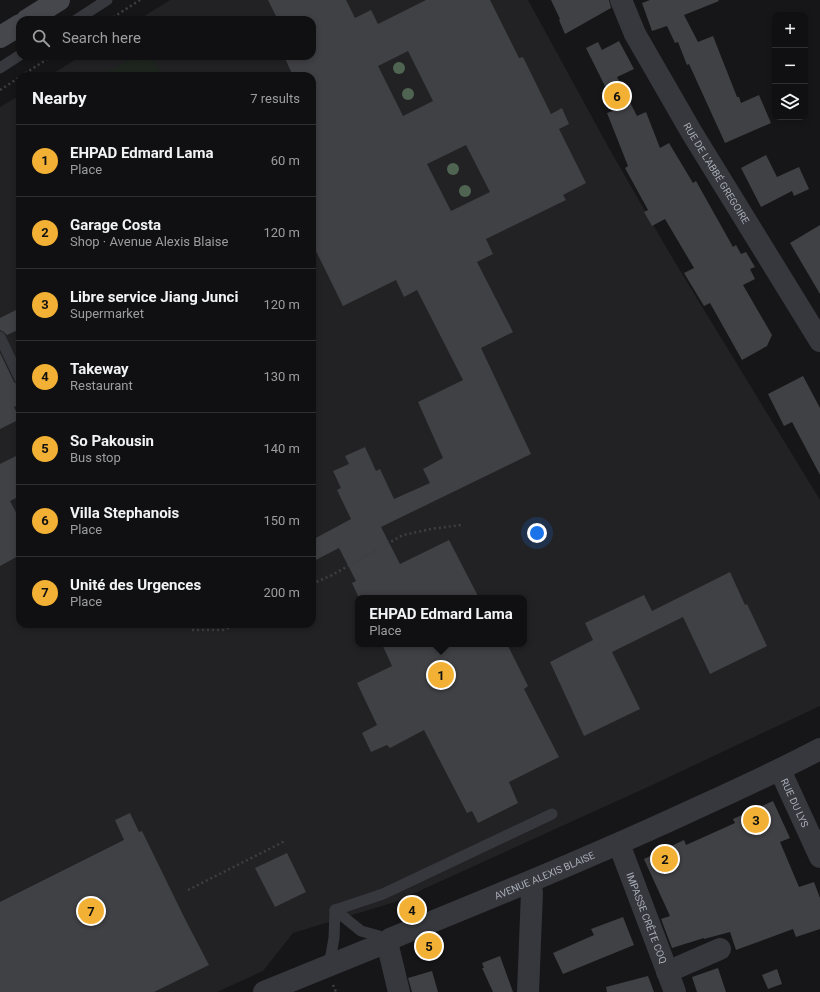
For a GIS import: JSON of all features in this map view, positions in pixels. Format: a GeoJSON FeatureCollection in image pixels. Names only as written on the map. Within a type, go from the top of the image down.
{"type":"FeatureCollection","features":[{"type":"Feature","properties":{"kind":"main road"},"geometry":{"type":"LineString","coordinates":[[33,16],[59,0]]}},
{"type":"Feature","properties":{"kind":"main road"},"geometry":{"type":"LineString","coordinates":[[0,37],[16,27]]}},
{"type":"Feature","properties":{"kind":"street","name":"RUE DE L'ABBÉ GREGOIRE"},"geometry":{"type":"LineString","coordinates":[[621,0],[635,34],[692,133],[820,341]]}},
{"type":"Feature","properties":{"kind":"street","name":"AVENUE ALEXIS BLAISE"},"geometry":{"type":"LineString","coordinates":[[264,992],[527,884],[619,844],[780,770],[820,748]]}},
{"type":"Feature","properties":{"kind":"street","name":"RUE DU LYS"},"geometry":{"type":"LineString","coordinates":[[780,770],[820,857]]}},
{"type":"Feature","properties":{"kind":"street","name":"IMPASSE CRÊTE COQ"},"geometry":{"type":"LineString","coordinates":[[619,844],[675,992]]}},
{"type":"Feature","properties":{"kind":"street"},"geometry":{"type":"LineString","coordinates":[[527,884],[532,892],[528,992]]}},
{"type":"Feature","properties":{"kind":"street"},"geometry":{"type":"LineString","coordinates":[[388,940],[399,992]]}},
{"type":"Feature","properties":{"kind":"street"},"geometry":{"type":"LineString","coordinates":[[667,972],[720,950]]}},
{"type":"Feature","properties":{"kind":"lane"},"geometry":{"type":"LineString","coordinates":[[82,16],[107,0]]}},
{"type":"Feature","properties":{"kind":"lane"},"geometry":{"type":"LineString","coordinates":[[0,68],[16,58]]}},
{"type":"Feature","properties":{"kind":"lane"},"geometry":{"type":"LineString","coordinates":[[0,338],[16,371]]}},
{"type":"Feature","properties":{"kind":"lane"},"geometry":{"type":"LineString","coordinates":[[335,910],[383,894],[552,814]]}},
{"type":"Feature","properties":{"kind":"lane"},"geometry":{"type":"LineString","coordinates":[[335,910],[361,931],[388,940]]}},
{"type":"Feature","properties":{"kind":"lane"},"geometry":{"type":"LineString","coordinates":[[328,966],[334,938],[335,910]]}},
{"type":"Feature","properties":{"kind":"path"},"geometry":{"type":"LineString","coordinates":[[114,16],[140,0]]}},
{"type":"Feature","properties":{"kind":"path"},"geometry":{"type":"LineString","coordinates":[[27,72],[46,60]]}},
{"type":"Feature","properties":{"kind":"path"},"geometry":{"type":"LineString","coordinates":[[0,90],[16,79]]}},
{"type":"Feature","properties":{"kind":"path"},"geometry":{"type":"LineString","coordinates":[[316,582],[332,575],[403,535],[461,525]]}},
{"type":"Feature","properties":{"kind":"path"},"geometry":{"type":"LineString","coordinates":[[192,630],[223,630],[229,628]]}},
{"type":"Feature","properties":{"kind":"path"},"geometry":{"type":"LineString","coordinates":[[188,890],[285,841]]}},
{"type":"Feature","properties":{"kind":"shaded area"},"geometry":{"type":"Polygon","coordinates":[[[170,0],[528,0],[610,150],[670,254],[820,500],[820,706],[650,786],[395,902],[293,933],[263,971],[217,992],[0,992],[0,107],[16,97],[16,628],[316,628],[316,72],[55,72],[75,60],[316,60],[316,16],[144,16],[170,0]]]}},
{"type":"Feature","properties":{"kind":"shaded area"},"geometry":{"type":"Polygon","coordinates":[[[129,60],[150,60],[156,63],[160,72],[107,72],[129,60]]]}},
{"type":"Feature","properties":{"kind":"building"},"geometry":{"type":"Polygon","coordinates":[[[268,0],[346,0],[355,18],[371,10],[378,24],[426,0],[490,0],[519,58],[523,57],[551,114],[562,108],[569,124],[559,129],[586,183],[563,195],[566,200],[486,239],[493,254],[477,262],[513,332],[481,348],[531,454],[381,527],[400,564],[449,540],[477,595],[358,595],[352,583],[356,581],[339,548],[316,560],[316,538],[351,519],[337,490],[341,488],[333,471],[349,464],[345,456],[365,447],[376,471],[380,469],[394,499],[430,483],[423,469],[443,458],[418,402],[463,380],[417,290],[404,297],[396,280],[343,306],[316,251],[316,72],[291,72],[286,60],[316,60],[316,16],[276,16],[268,0]],[[408,51],[378,66],[403,116],[433,101],[408,51]],[[466,145],[427,164],[451,211],[490,192],[466,145]]]}},
{"type":"Feature","properties":{"kind":"building"},"geometry":{"type":"Polygon","coordinates":[[[551,0],[609,0],[611,8],[565,34],[551,0]]]}},
{"type":"Feature","properties":{"kind":"building"},"geometry":{"type":"Polygon","coordinates":[[[650,0],[719,1],[684,15],[698,42],[713,36],[737,97],[739,97],[741,103],[759,95],[771,123],[725,143],[689,64],[687,65],[678,42],[675,43],[667,26],[652,31],[642,3],[650,0]]]}},
{"type":"Feature","properties":{"kind":"building"},"geometry":{"type":"Polygon","coordinates":[[[619,41],[634,69],[617,77],[637,116],[646,112],[660,148],[669,143],[693,183],[696,181],[733,247],[736,245],[741,254],[746,252],[755,267],[750,269],[755,279],[743,285],[772,335],[767,346],[742,360],[710,303],[704,306],[684,273],[694,268],[665,219],[652,226],[644,212],[648,210],[625,168],[628,166],[607,113],[615,110],[606,93],[608,92],[586,48],[598,42],[602,50],[619,41]]]}},
{"type":"Feature","properties":{"kind":"building"},"geometry":{"type":"Polygon","coordinates":[[[766,155],[777,177],[799,167],[809,189],[794,196],[792,191],[761,207],[741,168],[766,155]]]}},
{"type":"Feature","properties":{"kind":"building"},"geometry":{"type":"Polygon","coordinates":[[[820,225],[820,294],[790,243],[820,225]]]}},
{"type":"Feature","properties":{"kind":"building"},"geometry":{"type":"Polygon","coordinates":[[[16,310],[16,331],[7,335],[0,330],[0,318],[16,310]]]}},
{"type":"Feature","properties":{"kind":"building"},"geometry":{"type":"Polygon","coordinates":[[[0,353],[16,384],[16,406],[14,407],[16,411],[16,421],[0,429],[0,353]]]}},
{"type":"Feature","properties":{"kind":"building"},"geometry":{"type":"Polygon","coordinates":[[[803,376],[820,408],[820,475],[792,422],[784,426],[768,394],[803,376]]]}},
{"type":"Feature","properties":{"kind":"building"},"geometry":{"type":"Polygon","coordinates":[[[16,456],[16,498],[10,501],[16,512],[16,557],[0,566],[0,464],[16,456]]]}},
{"type":"Feature","properties":{"kind":"building"},"geometry":{"type":"Polygon","coordinates":[[[730,572],[745,605],[747,604],[767,646],[710,674],[683,617],[612,652],[640,709],[584,736],[550,662],[593,640],[585,623],[644,595],[652,611],[730,572]]]}},
{"type":"Feature","properties":{"kind":"building"},"geometry":{"type":"Polygon","coordinates":[[[383,647],[508,647],[528,686],[524,689],[559,757],[509,782],[518,803],[478,823],[472,811],[467,813],[424,730],[390,748],[387,745],[371,752],[362,733],[377,725],[357,683],[392,666],[383,647]]]}},
{"type":"Feature","properties":{"kind":"building"},"geometry":{"type":"Polygon","coordinates":[[[773,801],[790,838],[780,842],[799,887],[814,882],[820,898],[820,929],[796,937],[793,929],[736,950],[730,932],[672,948],[661,919],[670,916],[644,859],[684,840],[686,845],[735,823],[733,819],[773,801]]]}},
{"type":"Feature","properties":{"kind":"building"},"geometry":{"type":"Polygon","coordinates":[[[130,813],[139,832],[142,831],[209,965],[154,992],[0,992],[0,902],[124,840],[115,820],[130,813]]]}},
{"type":"Feature","properties":{"kind":"building"},"geometry":{"type":"Polygon","coordinates":[[[287,853],[306,892],[275,907],[255,868],[287,853]]]}},
{"type":"Feature","properties":{"kind":"building"},"geometry":{"type":"Polygon","coordinates":[[[623,917],[634,945],[563,974],[553,953],[594,935],[591,929],[623,917]]]}},
{"type":"Feature","properties":{"kind":"building"},"geometry":{"type":"Polygon","coordinates":[[[500,956],[513,992],[493,992],[482,968],[484,968],[482,963],[500,956]]]}},
{"type":"Feature","properties":{"kind":"building"},"geometry":{"type":"Polygon","coordinates":[[[718,968],[726,992],[697,992],[692,977],[718,968]]]}},
{"type":"Feature","properties":{"kind":"building"},"geometry":{"type":"Polygon","coordinates":[[[777,969],[782,984],[768,989],[762,975],[777,969]]]}},
{"type":"Feature","properties":{"kind":"building"},"geometry":{"type":"Polygon","coordinates":[[[432,971],[438,992],[412,992],[408,978],[432,971]]]}},
{"type":"Feature","properties":{"kind":"building"},"geometry":{"type":"Polygon","coordinates":[[[648,976],[654,992],[607,992],[606,987],[648,976]]]}},
{"type":"Feature","properties":{"kind":"place","name":"Villa Stephanois"},"geometry":{"type":"Point","coordinates":[617,96]}},
{"type":"Feature","properties":{"kind":"place","name":"EHPAD Edmard Lama"},"geometry":{"type":"Point","coordinates":[441,675]}},
{"type":"Feature","properties":{"kind":"place","name":"Libre service Jiang Junci"},"geometry":{"type":"Point","coordinates":[756,820]}},
{"type":"Feature","properties":{"kind":"place","name":"Garage Costa"},"geometry":{"type":"Point","coordinates":[665,859]}},
{"type":"Feature","properties":{"kind":"place","name":"Takeway"},"geometry":{"type":"Point","coordinates":[412,910]}},
{"type":"Feature","properties":{"kind":"place","name":"Unité des Urgences"},"geometry":{"type":"Point","coordinates":[91,911]}},
{"type":"Feature","properties":{"kind":"place","name":"So Pakousin"},"geometry":{"type":"Point","coordinates":[429,946]}}]}
